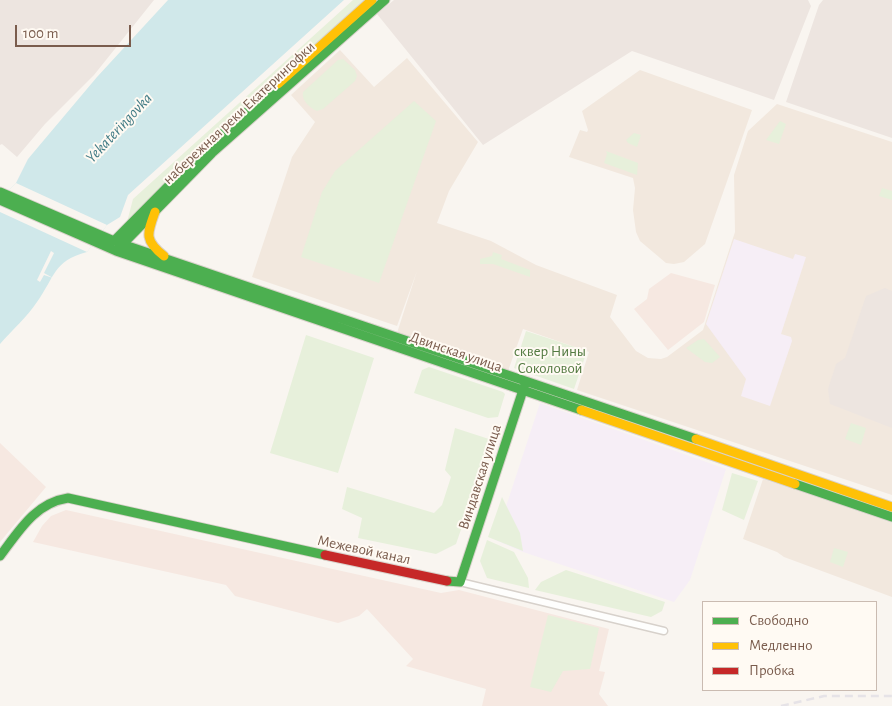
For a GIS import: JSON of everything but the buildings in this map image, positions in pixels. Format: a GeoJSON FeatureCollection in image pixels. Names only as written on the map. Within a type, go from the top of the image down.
{"type":"FeatureCollection","features":[{"type":"Feature","properties":{"kind":"street","name":"набережная реки Екатерингофки"},"geometry":{"type":"LineString","coordinates":[[114,241],[206,148],[372,0]]}},
{"type":"Feature","properties":{"kind":"street","name":"набережная реки Екатерингофки"},"geometry":{"type":"LineString","coordinates":[[120,248],[212,153],[385,0]]}},
{"type":"Feature","properties":{"kind":"street"},"geometry":{"type":"LineString","coordinates":[[1,195],[98,239]]}},
{"type":"Feature","properties":{"kind":"street"},"geometry":{"type":"LineString","coordinates":[[155,211],[148,232],[148,240],[155,250],[170,261]]}},
{"type":"Feature","properties":{"kind":"street","name":"Двинская улица"},"geometry":{"type":"LineString","coordinates":[[98,239],[114,241],[120,248],[170,261],[526,380],[892,507]]}},
{"type":"Feature","properties":{"kind":"street","name":"Двинская улица"},"geometry":{"type":"LineString","coordinates":[[98,239],[523,390],[892,517]]}},
{"type":"Feature","properties":{"kind":"street","name":"Виндавская улица"},"geometry":{"type":"LineString","coordinates":[[460,582],[526,380]]}},
{"type":"Feature","properties":{"kind":"street","name":"Межевой канал"},"geometry":{"type":"LineString","coordinates":[[0,556],[40,508],[58,498],[77,499],[386,569],[460,582],[664,631]]}},
{"type":"Feature","properties":{"kind":"shaded area"},"geometry":{"type":"Polygon","coordinates":[[[0,0],[154,0],[94,75],[45,124],[17,157],[2,144],[0,145],[0,0]]]}},
{"type":"Feature","properties":{"kind":"shaded area"},"geometry":{"type":"Polygon","coordinates":[[[394,0],[808,0],[811,6],[774,100],[632,51],[483,145],[377,14],[394,0]]]}},
{"type":"Feature","properties":{"kind":"shaded area"},"geometry":{"type":"Polygon","coordinates":[[[823,0],[892,0],[892,138],[786,102],[819,5],[823,0]]]}},
{"type":"Feature","properties":{"kind":"shaded area"},"geometry":{"type":"Polygon","coordinates":[[[340,50],[374,87],[407,58],[478,142],[449,191],[437,223],[491,241],[536,265],[617,295],[610,317],[636,351],[648,358],[661,359],[667,357],[703,330],[735,232],[734,175],[748,131],[777,104],[892,142],[892,495],[577,390],[589,352],[523,329],[508,371],[397,333],[417,271],[397,326],[252,277],[292,157],[315,122],[291,95],[340,50]]]}},
{"type":"Feature","properties":{"kind":"shaded area"},"geometry":{"type":"Polygon","coordinates":[[[640,70],[752,110],[705,244],[684,262],[666,263],[640,241],[636,232],[633,210],[635,188],[633,178],[569,157],[580,130],[587,132],[588,130],[582,111],[640,70]]]}},
{"type":"Feature","properties":{"kind":"shaded area"},"geometry":{"type":"Polygon","coordinates":[[[734,239],[793,259],[795,254],[806,257],[781,334],[791,337],[792,341],[770,406],[741,396],[746,379],[706,324],[734,239]]]}},
{"type":"Feature","properties":{"kind":"shaded area"},"geometry":{"type":"Polygon","coordinates":[[[671,273],[715,285],[704,322],[668,350],[634,309],[647,299],[649,289],[671,273]]]}},
{"type":"Feature","properties":{"kind":"shaded area"},"geometry":{"type":"Polygon","coordinates":[[[885,288],[892,291],[892,428],[830,404],[828,389],[836,364],[845,358],[866,296],[885,288]]]}},
{"type":"Feature","properties":{"kind":"shaded area"},"geometry":{"type":"Polygon","coordinates":[[[540,403],[726,469],[690,580],[674,602],[523,552],[495,540],[540,403]]]}},
{"type":"Feature","properties":{"kind":"shaded area"},"geometry":{"type":"Polygon","coordinates":[[[0,443],[46,487],[0,542],[0,443]]]}},
{"type":"Feature","properties":{"kind":"shaded area"},"geometry":{"type":"Polygon","coordinates":[[[763,479],[892,523],[892,597],[784,557],[777,552],[743,539],[763,479]]]}},
{"type":"Feature","properties":{"kind":"shaded area"},"geometry":{"type":"Polygon","coordinates":[[[66,510],[441,593],[459,590],[609,629],[599,671],[605,672],[599,694],[608,706],[482,706],[486,689],[406,666],[413,659],[367,609],[359,616],[338,623],[235,596],[226,585],[33,542],[42,526],[51,516],[66,510]]]}},
{"type":"Feature","properties":{"kind":"green space"},"geometry":{"type":"Polygon","coordinates":[[[353,0],[365,0],[127,222],[133,199],[353,0]]]}},
{"type":"Feature","properties":{"kind":"green space"},"geometry":{"type":"Polygon","coordinates":[[[343,59],[355,70],[357,76],[355,81],[323,109],[314,110],[305,101],[303,92],[338,60],[343,59]]]}},
{"type":"Feature","properties":{"kind":"green space"},"geometry":{"type":"Polygon","coordinates":[[[414,101],[436,121],[379,283],[301,257],[322,192],[335,171],[414,101]]]}},
{"type":"Feature","properties":{"kind":"green space"},"geometry":{"type":"Polygon","coordinates":[[[780,121],[786,124],[779,144],[766,140],[780,121]]]}},
{"type":"Feature","properties":{"kind":"green space"},"geometry":{"type":"Polygon","coordinates":[[[634,133],[641,135],[637,147],[626,140],[634,133]]]}},
{"type":"Feature","properties":{"kind":"green space"},"geometry":{"type":"Polygon","coordinates":[[[606,151],[638,163],[637,175],[604,163],[606,151]]]}},
{"type":"Feature","properties":{"kind":"green space"},"geometry":{"type":"Polygon","coordinates":[[[882,188],[892,191],[892,200],[879,196],[882,188]]]}},
{"type":"Feature","properties":{"kind":"green space"},"geometry":{"type":"Polygon","coordinates":[[[493,252],[502,255],[501,259],[530,270],[530,277],[493,264],[480,264],[480,259],[492,256],[493,252]]]}},
{"type":"Feature","properties":{"kind":"green space","name":"сквер Нины Соколовой"},"geometry":{"type":"Polygon","coordinates":[[[526,331],[587,351],[574,389],[514,368],[526,331]]]}},
{"type":"Feature","properties":{"kind":"green space"},"geometry":{"type":"Polygon","coordinates":[[[306,335],[374,358],[338,473],[270,453],[306,335]]]}},
{"type":"Feature","properties":{"kind":"green space"},"geometry":{"type":"Polygon","coordinates":[[[704,339],[720,357],[712,363],[705,362],[686,348],[698,340],[704,339]]]}},
{"type":"Feature","properties":{"kind":"green space"},"geometry":{"type":"Polygon","coordinates":[[[429,367],[503,392],[505,394],[498,417],[488,418],[414,393],[422,370],[429,367]]]}},
{"type":"Feature","properties":{"kind":"green space"},"geometry":{"type":"Polygon","coordinates":[[[851,423],[866,428],[861,445],[845,439],[851,423]]]}},
{"type":"Feature","properties":{"kind":"green space"},"geometry":{"type":"Polygon","coordinates":[[[455,428],[492,440],[456,544],[436,554],[358,538],[362,518],[342,509],[347,487],[434,513],[442,505],[451,477],[445,470],[455,428]]]}},
{"type":"Feature","properties":{"kind":"green space"},"geometry":{"type":"Polygon","coordinates":[[[732,473],[758,481],[744,520],[722,510],[732,473]]]}},
{"type":"Feature","properties":{"kind":"green space"},"geometry":{"type":"Polygon","coordinates":[[[502,497],[520,533],[523,551],[488,537],[502,497]]]}},
{"type":"Feature","properties":{"kind":"green space"},"geometry":{"type":"Polygon","coordinates":[[[487,540],[514,552],[528,578],[529,588],[487,578],[480,561],[487,540]]]}},
{"type":"Feature","properties":{"kind":"green space"},"geometry":{"type":"Polygon","coordinates":[[[834,548],[848,552],[843,567],[830,562],[834,548]]]}},
{"type":"Feature","properties":{"kind":"green space"},"geometry":{"type":"Polygon","coordinates":[[[566,570],[665,602],[662,611],[651,617],[535,590],[541,582],[566,570]]]}},
{"type":"Feature","properties":{"kind":"green space"},"geometry":{"type":"Polygon","coordinates":[[[548,615],[599,628],[590,669],[563,671],[551,692],[530,687],[548,615]]]}},
{"type":"Feature","properties":{"kind":"water","name":"Yekateringovka"},"geometry":{"type":"Polygon","coordinates":[[[168,0],[344,0],[128,195],[120,217],[107,225],[87,252],[67,260],[61,265],[33,308],[0,344],[0,199],[16,183],[28,159],[97,77],[168,0]]]}},
{"type":"Feature","properties":{"kind":"pier"},"geometry":{"type":"Polygon","coordinates":[[[16,183],[107,225],[87,252],[0,212],[0,199],[16,183]]]}},
{"type":"Feature","properties":{"kind":"pier"},"geometry":{"type":"Polygon","coordinates":[[[51,251],[54,253],[44,273],[53,278],[44,275],[40,282],[37,280],[51,251]]]}},
{"type":"Feature","properties":{"kind":"railway"},"geometry":{"type":"LineString","coordinates":[[781,706],[824,696],[892,696]]}},
{"type":"Feature","properties":{"kind":"traffic: fast"},"geometry":{"type":"LineString","coordinates":[[0,200],[116,251],[212,153],[385,0]]}},
{"type":"Feature","properties":{"kind":"traffic: fast"},"geometry":{"type":"LineString","coordinates":[[0,192],[114,241],[206,148],[278,84]]}},
{"type":"Feature","properties":{"kind":"traffic: fast"},"geometry":{"type":"LineString","coordinates":[[119,243],[696,439]]}},
{"type":"Feature","properties":{"kind":"traffic: fast"},"geometry":{"type":"LineString","coordinates":[[116,251],[581,410]]}},
{"type":"Feature","properties":{"kind":"traffic: fast"},"geometry":{"type":"LineString","coordinates":[[447,581],[460,582],[525,384]]}},
{"type":"Feature","properties":{"kind":"traffic: fast"},"geometry":{"type":"LineString","coordinates":[[795,484],[892,517]]}},
{"type":"Feature","properties":{"kind":"traffic: fast"},"geometry":{"type":"LineString","coordinates":[[0,556],[21,528],[37,512],[56,501],[68,498],[325,555]]}},
{"type":"Feature","properties":{"kind":"traffic: slow"},"geometry":{"type":"LineString","coordinates":[[278,84],[372,0]]}},
{"type":"Feature","properties":{"kind":"traffic: slow"},"geometry":{"type":"LineString","coordinates":[[155,212],[149,231],[150,241],[164,256]]}},
{"type":"Feature","properties":{"kind":"traffic: slow"},"geometry":{"type":"LineString","coordinates":[[581,410],[795,484]]}},
{"type":"Feature","properties":{"kind":"traffic: slow"},"geometry":{"type":"LineString","coordinates":[[696,439],[892,507]]}},
{"type":"Feature","properties":{"kind":"traffic: jam"},"geometry":{"type":"LineString","coordinates":[[325,555],[447,581]]}}]}
